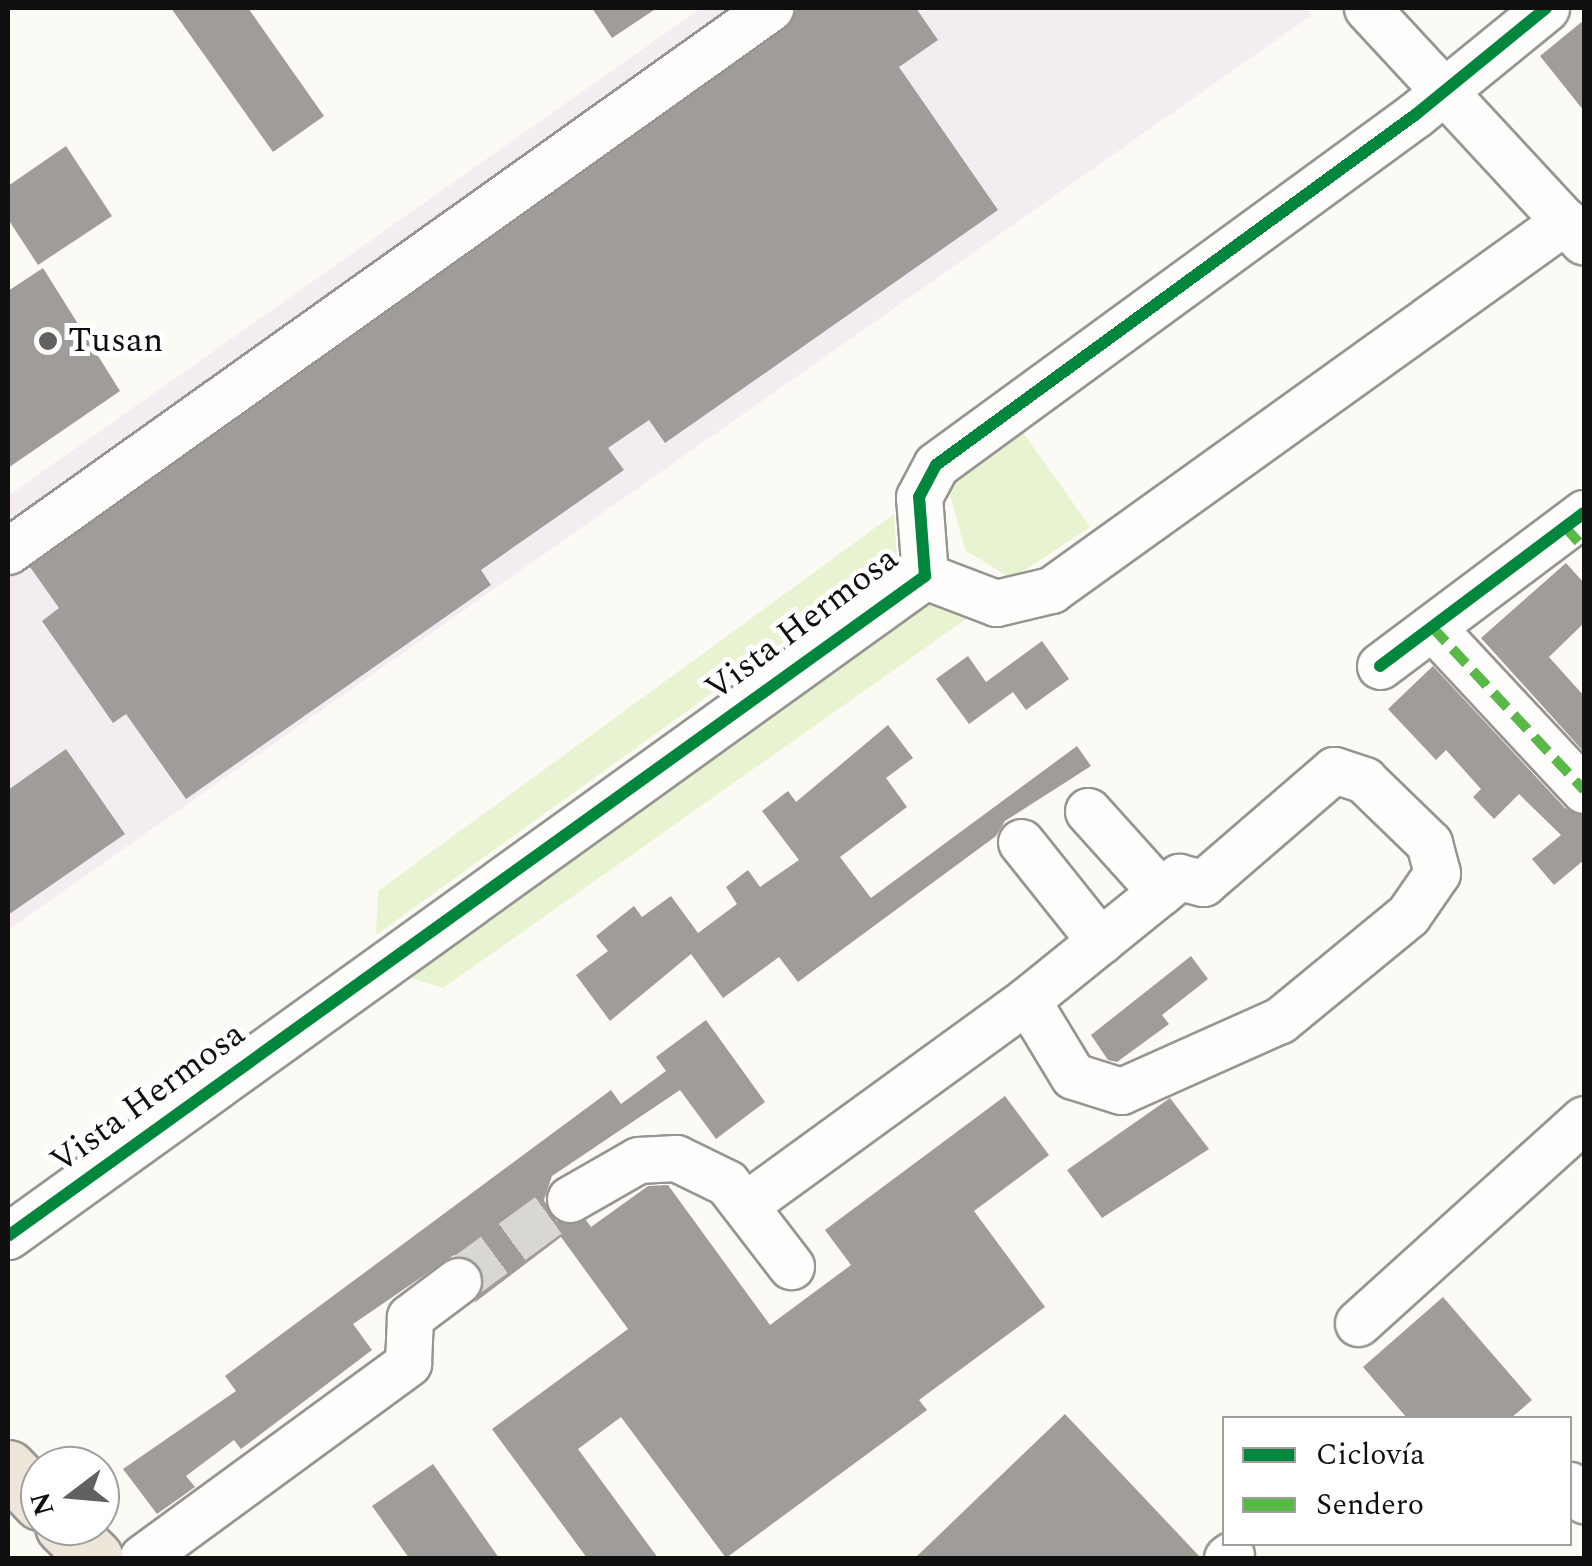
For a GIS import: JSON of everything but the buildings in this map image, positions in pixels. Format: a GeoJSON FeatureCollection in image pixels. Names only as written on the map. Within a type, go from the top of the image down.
{"type":"FeatureCollection","features":[{"type":"Feature","properties":{"kind":"street"},"geometry":{"type":"LineString","coordinates":[[8,551],[770,8]]}},
{"type":"Feature","properties":{"kind":"street"},"geometry":{"type":"LineString","coordinates":[[1368,8],[1574,232]]}},
{"type":"Feature","properties":{"kind":"street","name":"Vista Hermosa"},"geometry":{"type":"LineString","coordinates":[[926,576],[918,508],[936,465],[1444,89],[1546,8]]}},
{"type":"Feature","properties":{"kind":"street","name":"Vista Hermosa"},"geometry":{"type":"LineString","coordinates":[[926,576],[978,598],[1013,604],[1051,590],[1574,232]]}},
{"type":"Feature","properties":{"kind":"street"},"geometry":{"type":"LineString","coordinates":[[918,508],[978,598]]}},
{"type":"Feature","properties":{"kind":"street"},"geometry":{"type":"LineString","coordinates":[[1380,666],[1578,530]]}},
{"type":"Feature","properties":{"kind":"street","name":"Vista Hermosa"},"geometry":{"type":"LineString","coordinates":[[8,1236],[926,576]]}},
{"type":"Feature","properties":{"kind":"street"},"geometry":{"type":"LineString","coordinates":[[1432,627],[1584,790]]}},
{"type":"Feature","properties":{"kind":"street"},"geometry":{"type":"LineString","coordinates":[[745,1206],[1027,1000],[1179,878],[1203,883],[1334,770],[1364,780],[1429,843],[1437,873],[1408,915],[1280,1020],[1121,1091],[1073,1076],[1027,1000]]}},
{"type":"Feature","properties":{"kind":"street"},"geometry":{"type":"LineString","coordinates":[[1088,812],[1161,892]]}},
{"type":"Feature","properties":{"kind":"street"},"geometry":{"type":"LineString","coordinates":[[1021,842],[1100,941]]}},
{"type":"Feature","properties":{"kind":"street"},"geometry":{"type":"LineString","coordinates":[[1358,1323],[1584,1120]]}},
{"type":"Feature","properties":{"kind":"street"},"geometry":{"type":"LineString","coordinates":[[570,1199],[638,1160],[676,1158],[728,1184],[791,1266]]}},
{"type":"Feature","properties":{"kind":"street"},"geometry":{"type":"LineString","coordinates":[[142,1558],[408,1364],[410,1318],[458,1281]]}},
{"type":"Feature","properties":{"kind":"shaded area"},"geometry":{"type":"Polygon","coordinates":[[[701,8],[1306,8],[1312,15],[8,930],[8,496],[701,8]]]}},
{"type":"Feature","properties":{"kind":"green space"},"geometry":{"type":"Polygon","coordinates":[[[1022,431],[1090,527],[1012,579],[965,550],[948,487],[1022,431]]]}},
{"type":"Feature","properties":{"kind":"green space"},"geometry":{"type":"Polygon","coordinates":[[[894,514],[897,560],[376,935],[378,891],[894,514]]]}},
{"type":"Feature","properties":{"kind":"green space"},"geometry":{"type":"Polygon","coordinates":[[[922,602],[966,619],[443,988],[401,975],[922,602]]]}},
{"type":"Feature","properties":{"kind":"tunnel"},"geometry":{"type":"LineString","coordinates":[[458,1281],[570,1199]]}},
{"type":"Feature","properties":{"kind":"marked path"},"geometry":{"type":"LineString","coordinates":[[1565,527],[1584,548]]}},
{"type":"Feature","properties":{"kind":"marked path"},"geometry":{"type":"LineString","coordinates":[[1432,627],[1584,790]]}},
{"type":"Feature","properties":{"kind":"cycle path"},"geometry":{"type":"LineString","coordinates":[[8,1236],[925,576],[919,497],[936,465],[1415,115],[1546,8]]}},
{"type":"Feature","properties":{"kind":"cycle path"},"geometry":{"type":"LineString","coordinates":[[1380,666],[1584,513]]}},
{"type":"Feature","properties":{"kind":"place","name":"Tusan"},"geometry":{"type":"Point","coordinates":[48,341]}}]}
